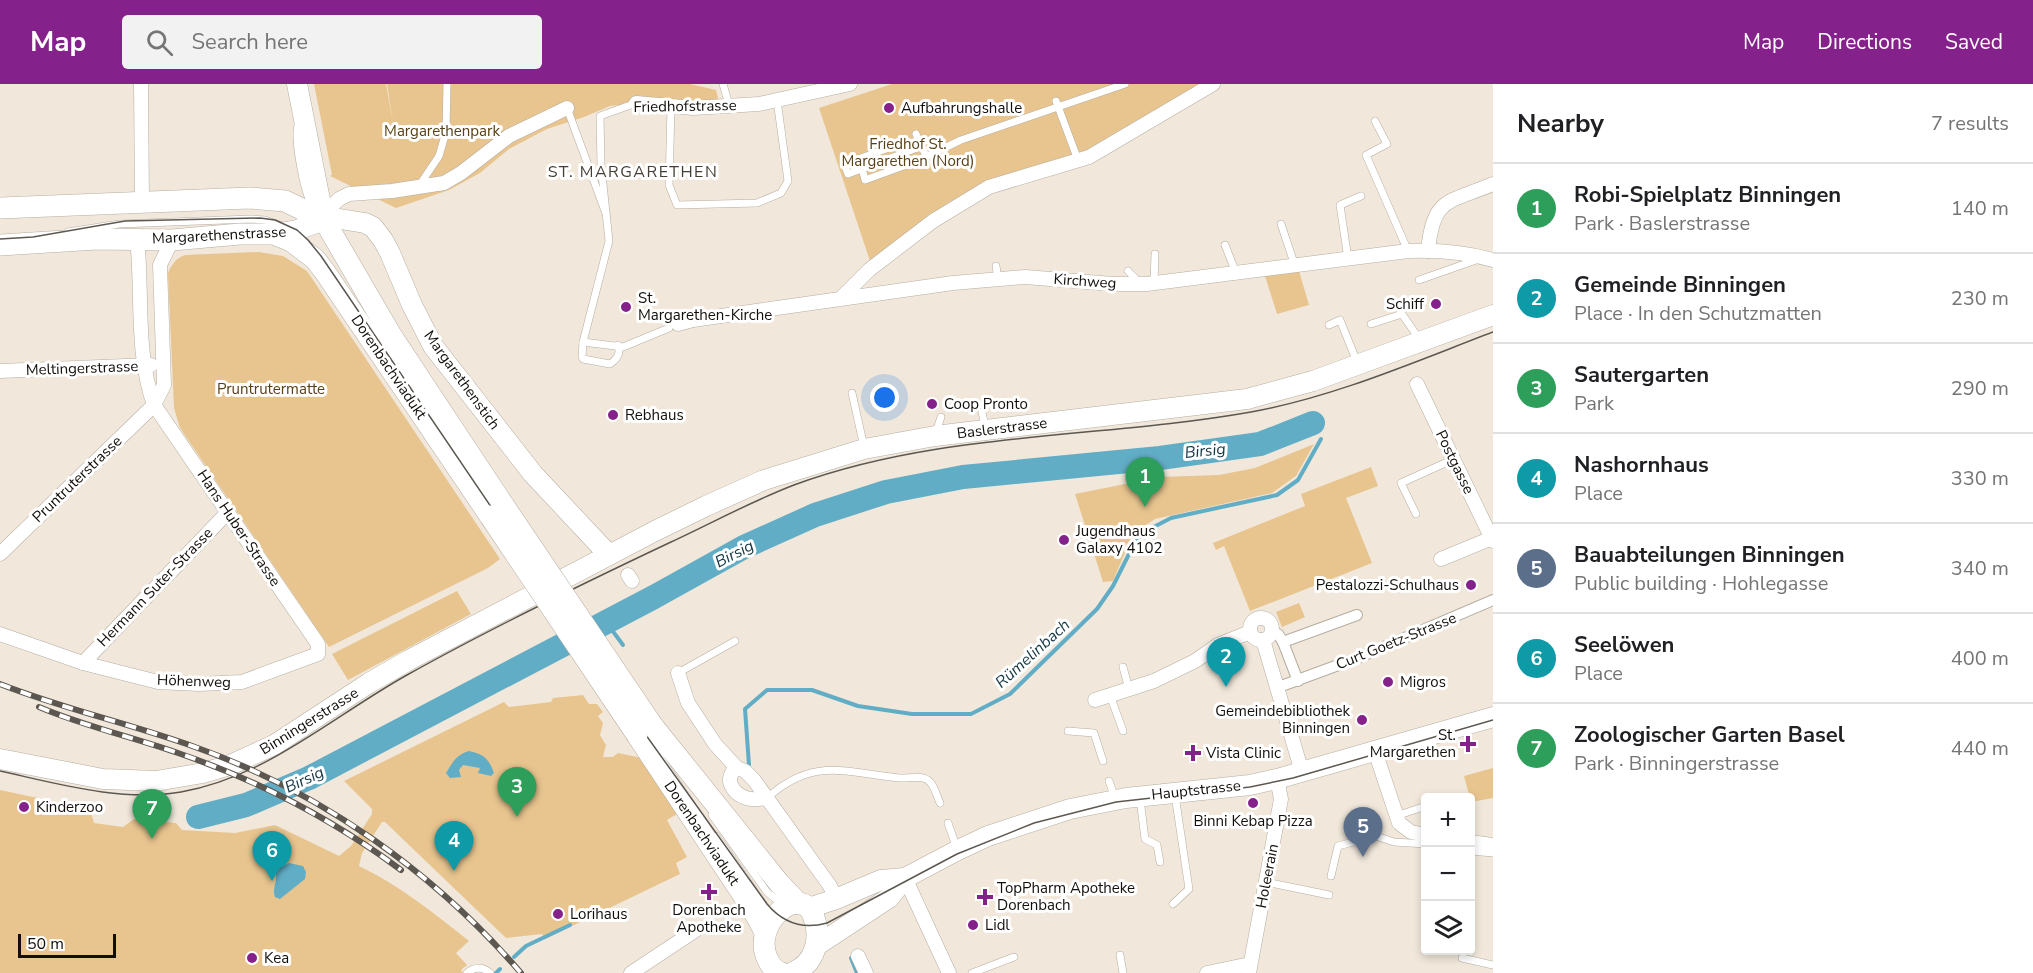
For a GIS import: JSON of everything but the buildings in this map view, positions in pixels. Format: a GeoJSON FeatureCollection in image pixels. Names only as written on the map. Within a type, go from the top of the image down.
{"type":"FeatureCollection","features":[{"type":"Feature","properties":{"kind":"main road"},"geometry":{"type":"LineString","coordinates":[[297,84],[324,220]]}},
{"type":"Feature","properties":{"kind":"main road","name":"Margarethenstrasse"},"geometry":{"type":"LineString","coordinates":[[0,208],[271,199],[285,201],[324,220]]}},
{"type":"Feature","properties":{"kind":"main road","name":"Margarethenstich"},"geometry":{"type":"LineString","coordinates":[[324,220],[340,219],[365,223],[373,227],[383,240],[412,305],[434,346],[533,474],[609,555]]}},
{"type":"Feature","properties":{"kind":"main road","name":"Margarethenstrasse"},"geometry":{"type":"LineString","coordinates":[[0,245],[137,238],[172,240],[240,234],[294,236],[324,220]]}},
{"type":"Feature","properties":{"kind":"main road","name":"Dorenbachviadukt"},"geometry":{"type":"LineString","coordinates":[[324,220],[497,511]]}},
{"type":"Feature","properties":{"kind":"main road","name":"Dorenbachviadukt"},"geometry":{"type":"LineString","coordinates":[[294,236],[291,241],[315,259],[325,272],[497,511]]}},
{"type":"Feature","properties":{"kind":"main road","name":"Baslerstrasse"},"geometry":{"type":"LineString","coordinates":[[529,596],[706,506],[764,480],[864,449],[935,436],[984,421],[1247,399],[1302,385],[1493,315]]}},
{"type":"Feature","properties":{"kind":"main road"},"geometry":{"type":"LineString","coordinates":[[497,511],[644,730]]}},
{"type":"Feature","properties":{"kind":"main road","name":"Binningerstrasse"},"geometry":{"type":"LineString","coordinates":[[0,759],[103,779],[135,781],[188,777],[221,768],[274,745],[388,672],[529,596]]}},
{"type":"Feature","properties":{"kind":"main road","name":"Hauptstrasse"},"geometry":{"type":"LineString","coordinates":[[786,914],[836,899],[880,880],[905,878],[988,836],[1070,809],[1140,796],[1250,785],[1493,717]]}},
{"type":"Feature","properties":{"kind":"main road","name":"Dorenbachviadukt"},"geometry":{"type":"LineString","coordinates":[[644,730],[779,883],[786,914],[753,910],[644,730]]}},
{"type":"Feature","properties":{"kind":"main road","name":"Hauptstrasse"},"geometry":{"type":"LineString","coordinates":[[816,946],[889,898],[905,878]]}},
{"type":"Feature","properties":{"kind":"main road"},"geometry":{"type":"LineString","coordinates":[[786,914],[813,914],[816,926],[816,946],[811,958],[784,972],[765,952],[786,914]]}},
{"type":"Feature","properties":{"kind":"street"},"geometry":{"type":"LineString","coordinates":[[141,84],[142,202]]}},
{"type":"Feature","properties":{"kind":"street","name":"Friedhofstrasse"},"geometry":{"type":"LineString","coordinates":[[636,103],[693,108],[759,104],[850,84]]}},
{"type":"Feature","properties":{"kind":"street"},"geometry":{"type":"LineString","coordinates":[[843,297],[869,270],[933,221],[989,187],[1089,157],[1214,84]]}},
{"type":"Feature","properties":{"kind":"street"},"geometry":{"type":"LineString","coordinates":[[324,220],[330,208],[339,199],[349,194],[418,188],[444,183],[509,136],[567,108]]}},
{"type":"Feature","properties":{"kind":"street"},"geometry":{"type":"LineString","coordinates":[[1428,250],[1430,230],[1443,204],[1493,184]]}},
{"type":"Feature","properties":{"kind":"street"},"geometry":{"type":"LineString","coordinates":[[137,238],[144,366],[154,405]]}},
{"type":"Feature","properties":{"kind":"street","name":"Pruntruterstrasse"},"geometry":{"type":"LineString","coordinates":[[0,554],[154,405],[164,385],[160,265],[172,240]]}},
{"type":"Feature","properties":{"kind":"street","name":"Kirchweg"},"geometry":{"type":"LineString","coordinates":[[673,326],[693,320],[997,272],[1025,277],[1113,284],[1148,284],[1408,251],[1428,250],[1471,254],[1488,259]]}},
{"type":"Feature","properties":{"kind":"street","name":"Meltingerstrasse"},"geometry":{"type":"LineString","coordinates":[[0,371],[164,365]]}},
{"type":"Feature","properties":{"kind":"street","name":"Postgasse"},"geometry":{"type":"LineString","coordinates":[[1418,384],[1492,539]]}},
{"type":"Feature","properties":{"kind":"street","name":"Hans Huber-Strasse"},"geometry":{"type":"LineString","coordinates":[[154,405],[318,644],[318,654]]}},
{"type":"Feature","properties":{"kind":"street","name":"Hermann Suter-Strasse"},"geometry":{"type":"LineString","coordinates":[[83,663],[228,512]]}},
{"type":"Feature","properties":{"kind":"street"},"geometry":{"type":"LineString","coordinates":[[1437,561],[1492,539]]}},
{"type":"Feature","properties":{"kind":"street","name":"Curt Goetz-Strasse"},"geometry":{"type":"LineString","coordinates":[[1276,688],[1371,653],[1493,600]]}},
{"type":"Feature","properties":{"kind":"street"},"geometry":{"type":"LineString","coordinates":[[1283,642],[1357,615]]}},
{"type":"Feature","properties":{"kind":"street"},"geometry":{"type":"LineString","coordinates":[[1299,681],[1278,634],[1267,636],[1257,640],[1250,632],[1250,626],[1254,621],[1263,619],[1270,624],[1267,636],[1276,688],[1302,772]]}},
{"type":"Feature","properties":{"kind":"street"},"geometry":{"type":"LineString","coordinates":[[1095,700],[1154,681],[1195,661],[1218,645],[1250,632]]}},
{"type":"Feature","properties":{"kind":"street","name":"Höhenweg"},"geometry":{"type":"LineString","coordinates":[[0,634],[83,663],[158,682],[199,684],[242,682],[318,654]]}},
{"type":"Feature","properties":{"kind":"street"},"geometry":{"type":"LineString","coordinates":[[678,673],[688,704],[716,744],[737,768],[745,771],[767,798],[830,886],[836,899]]}},
{"type":"Feature","properties":{"kind":"street"},"geometry":{"type":"LineString","coordinates":[[1375,751],[1400,826],[1421,834]]}},
{"type":"Feature","properties":{"kind":"street"},"geometry":{"type":"LineString","coordinates":[[737,768],[730,774],[729,782],[733,789],[747,799],[767,798]]}},
{"type":"Feature","properties":{"kind":"street","name":"Holeerain"},"geometry":{"type":"LineString","coordinates":[[1249,969],[1281,799],[1277,779]]}},
{"type":"Feature","properties":{"kind":"street"},"geometry":{"type":"LineString","coordinates":[[1475,843],[1493,845]]}},
{"type":"Feature","properties":{"kind":"street"},"geometry":{"type":"LineString","coordinates":[[905,878],[950,973]]}},
{"type":"Feature","properties":{"kind":"street"},"geometry":{"type":"LineString","coordinates":[[631,973],[696,930]]}},
{"type":"Feature","properties":{"kind":"street"},"geometry":{"type":"LineString","coordinates":[[858,956],[866,973]]}},
{"type":"Feature","properties":{"kind":"street"},"geometry":{"type":"LineString","coordinates":[[1207,973],[1249,969]]}},
{"type":"Feature","properties":{"kind":"lane"},"geometry":{"type":"LineString","coordinates":[[418,188],[439,156],[446,132],[447,84]]}},
{"type":"Feature","properties":{"kind":"lane"},"geometry":{"type":"LineString","coordinates":[[723,84],[729,105]]}},
{"type":"Feature","properties":{"kind":"lane"},"geometry":{"type":"LineString","coordinates":[[862,168],[865,180],[961,140],[1057,104],[1125,84]]}},
{"type":"Feature","properties":{"kind":"lane"},"geometry":{"type":"LineString","coordinates":[[672,106],[669,184],[677,205],[757,204],[781,193],[788,181],[777,100]]}},
{"type":"Feature","properties":{"kind":"lane","name":"Friedhofstrasse"},"geometry":{"type":"LineString","coordinates":[[608,219],[601,165],[600,116],[636,103]]}},
{"type":"Feature","properties":{"kind":"lane"},"geometry":{"type":"LineString","coordinates":[[1057,104],[1078,160]]}},
{"type":"Feature","properties":{"kind":"lane"},"geometry":{"type":"LineString","coordinates":[[567,108],[608,219],[609,241],[583,342],[582,357],[610,364],[618,358],[620,350],[618,345]]}},
{"type":"Feature","properties":{"kind":"lane"},"geometry":{"type":"LineString","coordinates":[[1375,121],[1387,144],[1366,155],[1408,251]]}},
{"type":"Feature","properties":{"kind":"lane"},"geometry":{"type":"LineString","coordinates":[[916,134],[926,156]]}},
{"type":"Feature","properties":{"kind":"lane"},"geometry":{"type":"LineString","coordinates":[[904,153],[900,144],[844,164],[848,174],[862,168],[904,153],[922,146]]}},
{"type":"Feature","properties":{"kind":"lane"},"geometry":{"type":"LineString","coordinates":[[1348,259],[1340,205],[1361,196]]}},
{"type":"Feature","properties":{"kind":"lane"},"geometry":{"type":"LineString","coordinates":[[41,242],[71,231],[100,225],[256,219],[271,221],[315,252],[325,272]]}},
{"type":"Feature","properties":{"kind":"lane"},"geometry":{"type":"LineString","coordinates":[[1281,224],[1295,266]]}},
{"type":"Feature","properties":{"kind":"lane"},"geometry":{"type":"LineString","coordinates":[[1225,245],[1236,273]]}},
{"type":"Feature","properties":{"kind":"lane"},"geometry":{"type":"LineString","coordinates":[[1128,270],[1148,284],[1155,254]]}},
{"type":"Feature","properties":{"kind":"lane"},"geometry":{"type":"LineString","coordinates":[[1419,280],[1488,259]]}},
{"type":"Feature","properties":{"kind":"lane"},"geometry":{"type":"LineString","coordinates":[[1371,324],[1402,314],[1421,342]]}},
{"type":"Feature","properties":{"kind":"lane"},"geometry":{"type":"LineString","coordinates":[[1329,325],[1340,320],[1358,364]]}},
{"type":"Feature","properties":{"kind":"lane"},"geometry":{"type":"LineString","coordinates":[[583,342],[623,347],[673,326]]}},
{"type":"Feature","properties":{"kind":"lane"},"geometry":{"type":"LineString","coordinates":[[852,393],[864,449]]}},
{"type":"Feature","properties":{"kind":"lane"},"geometry":{"type":"LineString","coordinates":[[935,436],[941,417]]}},
{"type":"Feature","properties":{"kind":"lane"},"geometry":{"type":"LineString","coordinates":[[1416,514],[1401,483],[1454,459]]}},
{"type":"Feature","properties":{"kind":"lane"},"geometry":{"type":"LineString","coordinates":[[678,673],[735,641]]}},
{"type":"Feature","properties":{"kind":"lane"},"geometry":{"type":"LineString","coordinates":[[1124,667],[1129,689]]}},
{"type":"Feature","properties":{"kind":"lane"},"geometry":{"type":"LineString","coordinates":[[1110,695],[1123,731]]}},
{"type":"Feature","properties":{"kind":"lane"},"geometry":{"type":"LineString","coordinates":[[644,730],[656,736],[690,785]]}},
{"type":"Feature","properties":{"kind":"lane"},"geometry":{"type":"LineString","coordinates":[[644,730],[653,749],[687,795]]}},
{"type":"Feature","properties":{"kind":"lane"},"geometry":{"type":"LineString","coordinates":[[1068,731],[1094,733],[1103,761]]}},
{"type":"Feature","properties":{"kind":"lane"},"geometry":{"type":"LineString","coordinates":[[767,798],[783,784],[805,773],[827,769],[901,778],[922,778],[930,782],[940,803]]}},
{"type":"Feature","properties":{"kind":"lane"},"geometry":{"type":"LineString","coordinates":[[1109,781],[1116,800]]}},
{"type":"Feature","properties":{"kind":"lane"},"geometry":{"type":"LineString","coordinates":[[1173,904],[1189,889],[1174,792]]}},
{"type":"Feature","properties":{"kind":"lane"},"geometry":{"type":"LineString","coordinates":[[1140,796],[1145,839],[1157,844],[1160,862]]}},
{"type":"Feature","properties":{"kind":"lane"},"geometry":{"type":"LineString","coordinates":[[707,809],[767,892],[786,914]]}},
{"type":"Feature","properties":{"kind":"lane"},"geometry":{"type":"LineString","coordinates":[[1400,826],[1421,809]]}},
{"type":"Feature","properties":{"kind":"lane"},"geometry":{"type":"LineString","coordinates":[[948,823],[958,850]]}},
{"type":"Feature","properties":{"kind":"lane"},"geometry":{"type":"LineString","coordinates":[[714,832],[786,914]]}},
{"type":"Feature","properties":{"kind":"lane"},"geometry":{"type":"LineString","coordinates":[[1330,876],[1338,846],[1376,836],[1394,842],[1421,844]]}},
{"type":"Feature","properties":{"kind":"lane"},"geometry":{"type":"LineString","coordinates":[[1475,852],[1493,854]]}},
{"type":"Feature","properties":{"kind":"lane"},"geometry":{"type":"LineString","coordinates":[[1266,882],[1329,895]]}},
{"type":"Feature","properties":{"kind":"lane"},"geometry":{"type":"LineString","coordinates":[[1120,955],[1124,973]]}},
{"type":"Feature","properties":{"kind":"lane"},"geometry":{"type":"LineString","coordinates":[[972,973],[1014,957]]}},
{"type":"Feature","properties":{"kind":"lane"},"geometry":{"type":"LineString","coordinates":[[1461,958],[1493,965]]}},
{"type":"Feature","properties":{"kind":"lane"},"geometry":{"type":"LineString","coordinates":[[467,973],[479,968],[490,973]]}},
{"type":"Feature","properties":{"kind":"green space","name":"Margarethenpark"},"geometry":{"type":"Polygon","coordinates":[[[314,84],[386,84],[393,122],[387,84],[690,84],[716,90],[720,106],[636,103],[610,106],[547,129],[509,149],[480,173],[449,190],[396,208],[330,176],[332,175],[314,84]]]}},
{"type":"Feature","properties":{"kind":"green space","name":"Friedhof St. Margarethen (Nord)"},"geometry":{"type":"Polygon","coordinates":[[[892,84],[1212,84],[1089,157],[982,186],[871,264],[819,108],[892,84]]]}},
{"type":"Feature","properties":{"kind":"green space","name":"Pruntrutermatte"},"geometry":{"type":"Polygon","coordinates":[[[259,252],[283,256],[307,271],[500,559],[488,568],[329,647],[180,428],[174,408],[168,273],[171,267],[176,260],[185,255],[259,252]]]}},
{"type":"Feature","properties":{"kind":"green space"},"geometry":{"type":"Polygon","coordinates":[[[1299,271],[1309,305],[1277,314],[1265,276],[1299,271]]]}},
{"type":"Feature","properties":{"kind":"green space"},"geometry":{"type":"Polygon","coordinates":[[[1314,444],[1296,476],[1272,493],[1155,519],[1140,529],[1127,548],[1113,581],[1103,582],[1075,494],[1160,477],[1219,475],[1255,468],[1314,444]]]}},
{"type":"Feature","properties":{"kind":"green space"},"geometry":{"type":"Polygon","coordinates":[[[1371,467],[1378,486],[1346,498],[1372,563],[1250,611],[1224,546],[1216,550],[1213,543],[1305,506],[1301,494],[1371,467]]]}},
{"type":"Feature","properties":{"kind":"green space"},"geometry":{"type":"Polygon","coordinates":[[[457,591],[471,614],[348,680],[332,654],[457,591]]]}},
{"type":"Feature","properties":{"kind":"green space"},"geometry":{"type":"Polygon","coordinates":[[[1299,603],[1305,617],[1282,627],[1276,612],[1299,603]]]}},
{"type":"Feature","properties":{"kind":"green space"},"geometry":{"type":"Polygon","coordinates":[[[583,695],[589,704],[597,704],[603,712],[598,716],[603,723],[600,735],[606,745],[603,757],[613,757],[618,753],[642,758],[677,814],[667,820],[687,857],[676,863],[680,874],[545,939],[542,934],[506,938],[385,822],[382,822],[362,853],[359,866],[402,891],[469,941],[456,953],[467,965],[461,970],[463,973],[0,973],[0,790],[90,809],[94,823],[123,827],[134,819],[176,823],[182,830],[235,833],[275,825],[339,856],[351,846],[372,814],[372,809],[344,781],[504,702],[509,707],[551,702],[553,698],[583,695]]]}},
{"type":"Feature","properties":{"kind":"green space"},"geometry":{"type":"Polygon","coordinates":[[[1493,768],[1493,798],[1475,801],[1475,793],[1469,793],[1464,776],[1493,768]]]}},
{"type":"Feature","properties":{"kind":"water"},"geometry":{"type":"Polygon","coordinates":[[[469,751],[479,754],[488,761],[494,773],[491,776],[478,773],[480,768],[463,765],[459,770],[461,777],[450,778],[446,773],[453,762],[469,751]]]}},
{"type":"Feature","properties":{"kind":"water"},"geometry":{"type":"Polygon","coordinates":[[[289,863],[303,866],[306,872],[305,879],[280,899],[274,894],[276,874],[280,868],[289,863]]]}},
{"type":"Feature","properties":{"kind":"waterway","name":"Birsig"},"geometry":{"type":"LineString","coordinates":[[198,817],[246,805],[309,778],[654,597],[744,547],[815,515],[886,492],[963,477],[1160,458],[1260,444],[1313,423]]}},
{"type":"Feature","properties":{"kind":"waterway","name":"Rümelinbach"},"geometry":{"type":"LineString","coordinates":[[749,765],[745,709],[767,690],[812,690],[858,706],[912,714],[971,714],[1010,694],[1097,609],[1113,586],[1135,542],[1146,531],[1171,518],[1277,495],[1298,480],[1321,439]]}},
{"type":"Feature","properties":{"kind":"waterway"},"geometry":{"type":"LineString","coordinates":[[606,622],[623,645]]}},
{"type":"Feature","properties":{"kind":"waterway","name":"Rümelinbach"},"geometry":{"type":"LineString","coordinates":[[514,957],[526,946],[570,925]]}},
{"type":"Feature","properties":{"kind":"waterway"},"geometry":{"type":"LineString","coordinates":[[851,958],[857,973]]}},
{"type":"Feature","properties":{"kind":"waterway","name":"Rümelinbach"},"geometry":{"type":"LineString","coordinates":[[496,973],[500,969]]}},
{"type":"Feature","properties":{"kind":"tram line"},"geometry":{"type":"LineString","coordinates":[[0,239],[33,237],[125,221],[260,218],[275,220],[297,230],[321,256],[643,731],[767,904],[780,916],[794,923],[809,926],[827,923],[957,854],[1034,823],[1116,802],[1250,787],[1293,778],[1493,720]]}},
{"type":"Feature","properties":{"kind":"tram line"},"geometry":{"type":"LineString","coordinates":[[0,771],[67,786],[135,795],[181,792],[212,784],[271,759],[407,675],[505,623],[747,505],[794,485],[850,467],[963,445],[1194,421],[1251,412],[1313,397],[1374,378],[1493,332]]}},
{"type":"Feature","properties":{"kind":"railway"},"geometry":{"type":"LineString","coordinates":[[0,684],[195,747],[242,765],[287,787],[373,839],[413,869],[451,901],[521,973]]}},
{"type":"Feature","properties":{"kind":"railway"},"geometry":{"type":"LineString","coordinates":[[39,707],[178,753],[266,789],[349,834],[401,870]]}},
{"type":"Feature","properties":{"kind":"place","name":"Aufbahrungshalle"},"geometry":{"type":"Point","coordinates":[889,108]}},
{"type":"Feature","properties":{"kind":"place","name":"Schiff"},"geometry":{"type":"Point","coordinates":[1436,304]}},
{"type":"Feature","properties":{"kind":"place","name":"St. Margarethen-Kirche"},"geometry":{"type":"Point","coordinates":[626,307]}},
{"type":"Feature","properties":{"kind":"place","name":"Coop Pronto"},"geometry":{"type":"Point","coordinates":[932,404]}},
{"type":"Feature","properties":{"kind":"place","name":"Rebhaus"},"geometry":{"type":"Point","coordinates":[613,415]}},
{"type":"Feature","properties":{"kind":"place","name":"Robi-Spielplatz Binningen"},"geometry":{"type":"Point","coordinates":[1145,507]}},
{"type":"Feature","properties":{"kind":"place","name":"Jugendhaus Galaxy 4102"},"geometry":{"type":"Point","coordinates":[1064,540]}},
{"type":"Feature","properties":{"kind":"place","name":"Pestalozzi-Schulhaus"},"geometry":{"type":"Point","coordinates":[1471,585]}},
{"type":"Feature","properties":{"kind":"place","name":"Migros"},"geometry":{"type":"Point","coordinates":[1388,682]}},
{"type":"Feature","properties":{"kind":"place","name":"Gemeinde Binningen"},"geometry":{"type":"Point","coordinates":[1226,687]}},
{"type":"Feature","properties":{"kind":"place","name":"Gemeindebibliothek Binningen"},"geometry":{"type":"Point","coordinates":[1362,720]}},
{"type":"Feature","properties":{"kind":"place","name":"St. Margarethen"},"geometry":{"type":"Point","coordinates":[1468,744]}},
{"type":"Feature","properties":{"kind":"place","name":"Vista Clinic"},"geometry":{"type":"Point","coordinates":[1193,753]}},
{"type":"Feature","properties":{"kind":"place","name":"Binni Kebap Pizza"},"geometry":{"type":"Point","coordinates":[1253,803]}},
{"type":"Feature","properties":{"kind":"place","name":"Kinderzoo"},"geometry":{"type":"Point","coordinates":[24,807]}},
{"type":"Feature","properties":{"kind":"place","name":"Sautergarten"},"geometry":{"type":"Point","coordinates":[517,817]}},
{"type":"Feature","properties":{"kind":"place","name":"Zoologischer Garten Basel"},"geometry":{"type":"Point","coordinates":[152,839]}},
{"type":"Feature","properties":{"kind":"place","name":"Bauabteilungen Binningen"},"geometry":{"type":"Point","coordinates":[1363,857]}},
{"type":"Feature","properties":{"kind":"place","name":"Nashornhaus"},"geometry":{"type":"Point","coordinates":[454,871]}},
{"type":"Feature","properties":{"kind":"place","name":"Seelöwen"},"geometry":{"type":"Point","coordinates":[272,881]}},
{"type":"Feature","properties":{"kind":"place","name":"Dorenbach Apotheke"},"geometry":{"type":"Point","coordinates":[709,892]}},
{"type":"Feature","properties":{"kind":"place","name":"TopPharm Apotheke Dorenbach"},"geometry":{"type":"Point","coordinates":[985,897]}},
{"type":"Feature","properties":{"kind":"place","name":"Lorihaus"},"geometry":{"type":"Point","coordinates":[558,914]}},
{"type":"Feature","properties":{"kind":"place","name":"Lidl"},"geometry":{"type":"Point","coordinates":[973,925]}},
{"type":"Feature","properties":{"kind":"place","name":"Kea"},"geometry":{"type":"Point","coordinates":[252,958]}},
{"type":"Feature","properties":{"kind":"district","name":"ST. MARGARETHEN"},"geometry":{"type":"Point","coordinates":[633,171]}}]}
